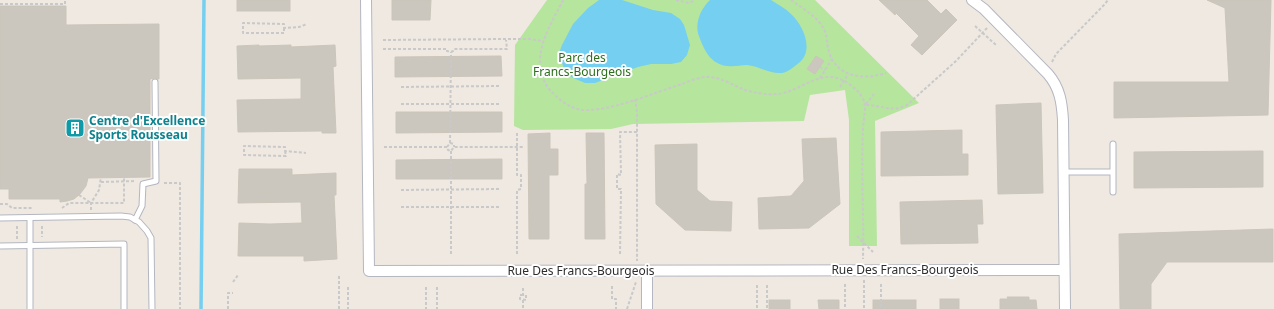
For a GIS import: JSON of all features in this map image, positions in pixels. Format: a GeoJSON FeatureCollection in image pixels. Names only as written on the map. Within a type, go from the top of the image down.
{"type":"FeatureCollection","features":[{"type":"Feature","properties":{"kind":"street","name":"Rue Des Francs-Bourgeois"},"geometry":{"type":"LineString","coordinates":[[366,0],[369,271],[1064,270]]}},
{"type":"Feature","properties":{"kind":"street"},"geometry":{"type":"LineString","coordinates":[[972,0],[984,9],[1044,70],[1056,84],[1060,96],[1062,110],[1065,309]]}},
{"type":"Feature","properties":{"kind":"street"},"geometry":{"type":"LineString","coordinates":[[646,271],[647,309]]}},
{"type":"Feature","properties":{"kind":"lane"},"geometry":{"type":"LineString","coordinates":[[135,220],[142,206],[143,184],[156,181],[155,82]]}},
{"type":"Feature","properties":{"kind":"lane"},"geometry":{"type":"LineString","coordinates":[[1113,144],[1113,192]]}},
{"type":"Feature","properties":{"kind":"lane"},"geometry":{"type":"LineString","coordinates":[[1063,172],[1112,172]]}},
{"type":"Feature","properties":{"kind":"lane"},"geometry":{"type":"LineString","coordinates":[[0,218],[130,217],[147,231],[151,238],[152,309]]}},
{"type":"Feature","properties":{"kind":"lane"},"geometry":{"type":"LineString","coordinates":[[30,218],[30,309]]}},
{"type":"Feature","properties":{"kind":"lane"},"geometry":{"type":"LineString","coordinates":[[0,246],[124,244],[124,309]]}},
{"type":"Feature","properties":{"kind":"path"},"geometry":{"type":"LineString","coordinates":[[0,4],[65,4],[65,0]]}},
{"type":"Feature","properties":{"kind":"path"},"geometry":{"type":"LineString","coordinates":[[563,0],[544,41],[540,58],[542,73],[548,87],[563,103],[576,108],[588,110],[601,109],[705,77],[723,80],[750,91],[771,94],[791,91],[820,78],[833,77],[844,81],[861,95],[865,102],[863,131],[863,262]]}},
{"type":"Feature","properties":{"kind":"path"},"geometry":{"type":"LineString","coordinates":[[676,0],[689,3],[695,0]]}},
{"type":"Feature","properties":{"kind":"path"},"geometry":{"type":"LineString","coordinates":[[792,0],[821,25],[827,38],[828,51],[832,59],[848,74],[864,77],[886,73]]}},
{"type":"Feature","properties":{"kind":"path"},"geometry":{"type":"LineString","coordinates":[[1054,60],[1056,54],[1108,0]]}},
{"type":"Feature","properties":{"kind":"path"},"geometry":{"type":"LineString","coordinates":[[243,23],[284,24],[284,28],[284,33],[242,33],[243,23]]}},
{"type":"Feature","properties":{"kind":"path"},"geometry":{"type":"LineString","coordinates":[[284,28],[299,27],[307,24]]}},
{"type":"Feature","properties":{"kind":"path"},"geometry":{"type":"LineString","coordinates":[[975,26],[996,45]]}},
{"type":"Feature","properties":{"kind":"path"},"geometry":{"type":"LineString","coordinates":[[865,105],[893,109],[902,108],[908,105],[956,61],[989,26]]}},
{"type":"Feature","properties":{"kind":"path"},"geometry":{"type":"LineString","coordinates":[[450,52],[454,49],[506,49],[506,39]]}},
{"type":"Feature","properties":{"kind":"path"},"geometry":{"type":"LineString","coordinates":[[383,40],[529,39],[544,41]]}},
{"type":"Feature","properties":{"kind":"path"},"geometry":{"type":"LineString","coordinates":[[383,49],[447,49],[447,51],[450,52]]}},
{"type":"Feature","properties":{"kind":"path"},"geometry":{"type":"LineString","coordinates":[[447,147],[450,143],[450,52]]}},
{"type":"Feature","properties":{"kind":"path"},"geometry":{"type":"LineString","coordinates":[[820,78],[832,59]]}},
{"type":"Feature","properties":{"kind":"path"},"geometry":{"type":"LineString","coordinates":[[820,67],[825,70]]}},
{"type":"Feature","properties":{"kind":"path"},"geometry":{"type":"LineString","coordinates":[[840,87],[848,74]]}},
{"type":"Feature","properties":{"kind":"path"},"geometry":{"type":"LineString","coordinates":[[401,87],[500,86]]}},
{"type":"Feature","properties":{"kind":"path"},"geometry":{"type":"LineString","coordinates":[[865,105],[874,94]]}},
{"type":"Feature","properties":{"kind":"path"},"geometry":{"type":"LineString","coordinates":[[635,99],[637,109],[637,254]]}},
{"type":"Feature","properties":{"kind":"path"},"geometry":{"type":"LineString","coordinates":[[401,104],[500,104]]}},
{"type":"Feature","properties":{"kind":"path"},"geometry":{"type":"LineString","coordinates":[[620,254],[621,188],[617,189],[618,174],[621,175],[620,132],[637,132]]}},
{"type":"Feature","properties":{"kind":"path"},"geometry":{"type":"LineString","coordinates":[[517,133],[517,174],[521,174],[521,189],[517,190],[518,255]]}},
{"type":"Feature","properties":{"kind":"path"},"geometry":{"type":"LineString","coordinates":[[450,143],[454,144],[454,147]]}},
{"type":"Feature","properties":{"kind":"path"},"geometry":{"type":"LineString","coordinates":[[244,146],[285,147],[285,151],[286,156],[244,155],[244,146]]}},
{"type":"Feature","properties":{"kind":"path"},"geometry":{"type":"LineString","coordinates":[[384,148],[447,147],[448,150],[451,151]]}},
{"type":"Feature","properties":{"kind":"path"},"geometry":{"type":"LineString","coordinates":[[454,147],[523,147]]}},
{"type":"Feature","properties":{"kind":"path"},"geometry":{"type":"LineString","coordinates":[[451,255],[451,151],[454,147]]}},
{"type":"Feature","properties":{"kind":"path"},"geometry":{"type":"LineString","coordinates":[[285,151],[306,152]]}},
{"type":"Feature","properties":{"kind":"path"},"geometry":{"type":"LineString","coordinates":[[91,203],[97,196],[101,177]]}},
{"type":"Feature","properties":{"kind":"path"},"geometry":{"type":"LineString","coordinates":[[56,208],[63,208],[69,203],[124,203],[124,177]]}},
{"type":"Feature","properties":{"kind":"path"},"geometry":{"type":"LineString","coordinates":[[101,182],[138,181],[143,184]]}},
{"type":"Feature","properties":{"kind":"path"},"geometry":{"type":"LineString","coordinates":[[160,182],[180,183],[180,309]]}},
{"type":"Feature","properties":{"kind":"path"},"geometry":{"type":"LineString","coordinates":[[401,190],[501,189]]}},
{"type":"Feature","properties":{"kind":"path"},"geometry":{"type":"LineString","coordinates":[[79,195],[91,203]]}},
{"type":"Feature","properties":{"kind":"path"},"geometry":{"type":"LineString","coordinates":[[0,204],[7,204],[12,208],[36,208]]}},
{"type":"Feature","properties":{"kind":"path"},"geometry":{"type":"LineString","coordinates":[[401,207],[501,207]]}},
{"type":"Feature","properties":{"kind":"path"},"geometry":{"type":"LineString","coordinates":[[17,226],[17,239]]}},
{"type":"Feature","properties":{"kind":"path"},"geometry":{"type":"LineString","coordinates":[[42,226],[42,239]]}},
{"type":"Feature","properties":{"kind":"path"},"geometry":{"type":"LineString","coordinates":[[857,236],[873,252]]}},
{"type":"Feature","properties":{"kind":"path"},"geometry":{"type":"LineString","coordinates":[[233,282],[238,275]]}},
{"type":"Feature","properties":{"kind":"path"},"geometry":{"type":"LineString","coordinates":[[339,276],[339,309]]}},
{"type":"Feature","properties":{"kind":"path"},"geometry":{"type":"LineString","coordinates":[[864,278],[864,309]]}},
{"type":"Feature","properties":{"kind":"path"},"geometry":{"type":"LineString","coordinates":[[845,284],[845,309]]}},
{"type":"Feature","properties":{"kind":"path"},"geometry":{"type":"LineString","coordinates":[[881,284],[881,309]]}},
{"type":"Feature","properties":{"kind":"path"},"geometry":{"type":"LineString","coordinates":[[627,309],[635,285]]}},
{"type":"Feature","properties":{"kind":"path"},"geometry":{"type":"LineString","coordinates":[[757,285],[757,309]]}},
{"type":"Feature","properties":{"kind":"path"},"geometry":{"type":"LineString","coordinates":[[767,285],[767,309]]}},
{"type":"Feature","properties":{"kind":"path"},"geometry":{"type":"LineString","coordinates":[[523,286],[523,295],[526,295],[526,300],[523,300],[523,309]]}},
{"type":"Feature","properties":{"kind":"path"},"geometry":{"type":"LineString","coordinates":[[612,286],[612,299],[616,300],[616,309]]}},
{"type":"Feature","properties":{"kind":"path"},"geometry":{"type":"LineString","coordinates":[[348,287],[348,309]]}},
{"type":"Feature","properties":{"kind":"path"},"geometry":{"type":"LineString","coordinates":[[426,287],[426,309]]}},
{"type":"Feature","properties":{"kind":"path"},"geometry":{"type":"LineString","coordinates":[[437,287],[437,309]]}},
{"type":"Feature","properties":{"kind":"path"},"geometry":{"type":"LineString","coordinates":[[228,309],[228,293],[233,293]]}},
{"type":"Feature","properties":{"kind":"green space","name":"Parc des Francs-Bourgeois"},"geometry":{"type":"Polygon","coordinates":[[[547,0],[815,0],[919,103],[875,121],[877,246],[849,246],[849,120],[845,90],[810,95],[804,121],[633,124],[611,129],[523,130],[514,126],[515,45],[547,0]]]}},
{"type":"Feature","properties":{"kind":"water"},"geometry":{"type":"Polygon","coordinates":[[[599,0],[622,0],[653,10],[671,13],[680,19],[684,25],[690,45],[687,55],[681,62],[671,64],[651,64],[638,67],[595,83],[585,83],[571,77],[563,66],[559,53],[573,24],[588,8],[599,0]]]}},
{"type":"Feature","properties":{"kind":"water"},"geometry":{"type":"Polygon","coordinates":[[[710,0],[771,0],[789,12],[799,24],[805,37],[806,51],[804,57],[794,67],[782,73],[747,65],[730,66],[717,63],[706,51],[701,41],[697,26],[701,12],[710,0]]]}},
{"type":"Feature","properties":{"kind":"building"},"geometry":{"type":"Polygon","coordinates":[[[237,0],[290,0],[290,11],[237,11],[237,0]]]}},
{"type":"Feature","properties":{"kind":"building"},"geometry":{"type":"Polygon","coordinates":[[[392,0],[431,0],[430,20],[392,20],[392,0]]]}},
{"type":"Feature","properties":{"kind":"building"},"geometry":{"type":"Polygon","coordinates":[[[879,0],[927,0],[941,14],[946,9],[957,20],[922,55],[911,45],[919,36],[896,13],[895,15],[879,0]]]}},
{"type":"Feature","properties":{"kind":"building"},"geometry":{"type":"Polygon","coordinates":[[[1207,0],[1271,0],[1268,115],[1114,118],[1114,82],[1229,82],[1225,8],[1207,0]]]}},
{"type":"Feature","properties":{"kind":"building","name":"Centre d'Excellence Sports Rousseau"},"geometry":{"type":"Polygon","coordinates":[[[0,6],[66,6],[66,25],[159,24],[159,79],[150,79],[150,177],[88,178],[86,186],[80,194],[74,199],[60,202],[60,199],[9,199],[9,189],[0,189],[0,6]]]}},
{"type":"Feature","properties":{"kind":"building"},"geometry":{"type":"Polygon","coordinates":[[[291,45],[291,47],[335,45],[336,66],[333,67],[336,133],[322,133],[322,131],[238,132],[237,100],[301,99],[301,78],[238,79],[237,46],[291,45]]]}},
{"type":"Feature","properties":{"kind":"building"},"geometry":{"type":"Polygon","coordinates":[[[501,56],[502,76],[395,77],[395,57],[501,56]]]}},
{"type":"Feature","properties":{"kind":"building"},"geometry":{"type":"Polygon","coordinates":[[[816,56],[824,61],[815,74],[807,69],[816,56]]]}},
{"type":"Feature","properties":{"kind":"building"},"geometry":{"type":"Polygon","coordinates":[[[1041,103],[1043,193],[998,194],[996,105],[1041,103]]]}},
{"type":"Feature","properties":{"kind":"building"},"geometry":{"type":"Polygon","coordinates":[[[396,112],[502,112],[502,132],[396,133],[396,112]]]}},
{"type":"Feature","properties":{"kind":"building"},"geometry":{"type":"Polygon","coordinates":[[[962,130],[962,154],[968,154],[968,175],[881,176],[881,132],[962,130]]]}},
{"type":"Feature","properties":{"kind":"building"},"geometry":{"type":"Polygon","coordinates":[[[550,133],[550,149],[558,149],[558,175],[549,175],[549,239],[529,239],[528,134],[550,133]]]}},
{"type":"Feature","properties":{"kind":"building"},"geometry":{"type":"Polygon","coordinates":[[[586,133],[604,133],[605,239],[585,239],[585,184],[587,184],[586,133]]]}},
{"type":"Feature","properties":{"kind":"building"},"geometry":{"type":"Polygon","coordinates":[[[836,138],[840,204],[809,228],[759,229],[758,198],[791,196],[804,181],[802,139],[836,138]]]}},
{"type":"Feature","properties":{"kind":"building"},"geometry":{"type":"Polygon","coordinates":[[[697,144],[697,190],[710,201],[732,202],[731,231],[685,230],[656,204],[655,145],[697,144]]]}},
{"type":"Feature","properties":{"kind":"building"},"geometry":{"type":"Polygon","coordinates":[[[1263,151],[1263,187],[1134,188],[1134,152],[1263,151]]]}},
{"type":"Feature","properties":{"kind":"building"},"geometry":{"type":"Polygon","coordinates":[[[502,159],[502,179],[396,179],[396,160],[502,159]]]}},
{"type":"Feature","properties":{"kind":"building"},"geometry":{"type":"Polygon","coordinates":[[[239,169],[292,169],[292,175],[336,173],[336,195],[334,195],[337,259],[304,261],[304,256],[238,256],[239,223],[302,223],[301,202],[238,203],[239,169]]]}},
{"type":"Feature","properties":{"kind":"building"},"geometry":{"type":"Polygon","coordinates":[[[982,200],[983,224],[977,224],[978,243],[901,244],[900,202],[982,200]]]}},
{"type":"Feature","properties":{"kind":"building"},"geometry":{"type":"Polygon","coordinates":[[[1273,229],[1273,262],[1167,262],[1151,284],[1151,309],[1120,309],[1119,234],[1273,229]]]}},
{"type":"Feature","properties":{"kind":"building"},"geometry":{"type":"Polygon","coordinates":[[[1007,297],[1029,297],[1029,300],[1036,300],[1037,309],[1000,309],[1000,299],[1008,299],[1007,297]]]}},
{"type":"Feature","properties":{"kind":"building"},"geometry":{"type":"Polygon","coordinates":[[[940,299],[959,299],[959,309],[940,309],[940,299]]]}},
{"type":"Feature","properties":{"kind":"building"},"geometry":{"type":"Polygon","coordinates":[[[769,300],[790,300],[790,309],[769,309],[769,300]]]}},
{"type":"Feature","properties":{"kind":"building"},"geometry":{"type":"Polygon","coordinates":[[[818,300],[839,300],[839,309],[819,309],[818,300]]]}},
{"type":"Feature","properties":{"kind":"building"},"geometry":{"type":"Polygon","coordinates":[[[873,300],[916,300],[916,309],[873,309],[873,300]]]}},
{"type":"Feature","properties":{"kind":"waterway"},"geometry":{"type":"LineString","coordinates":[[201,309],[204,0]]}},
{"type":"Feature","properties":{"kind":"place","name":"Centre d'Excellence Sports Rousseau"},"geometry":{"type":"Point","coordinates":[75,128]}}]}
